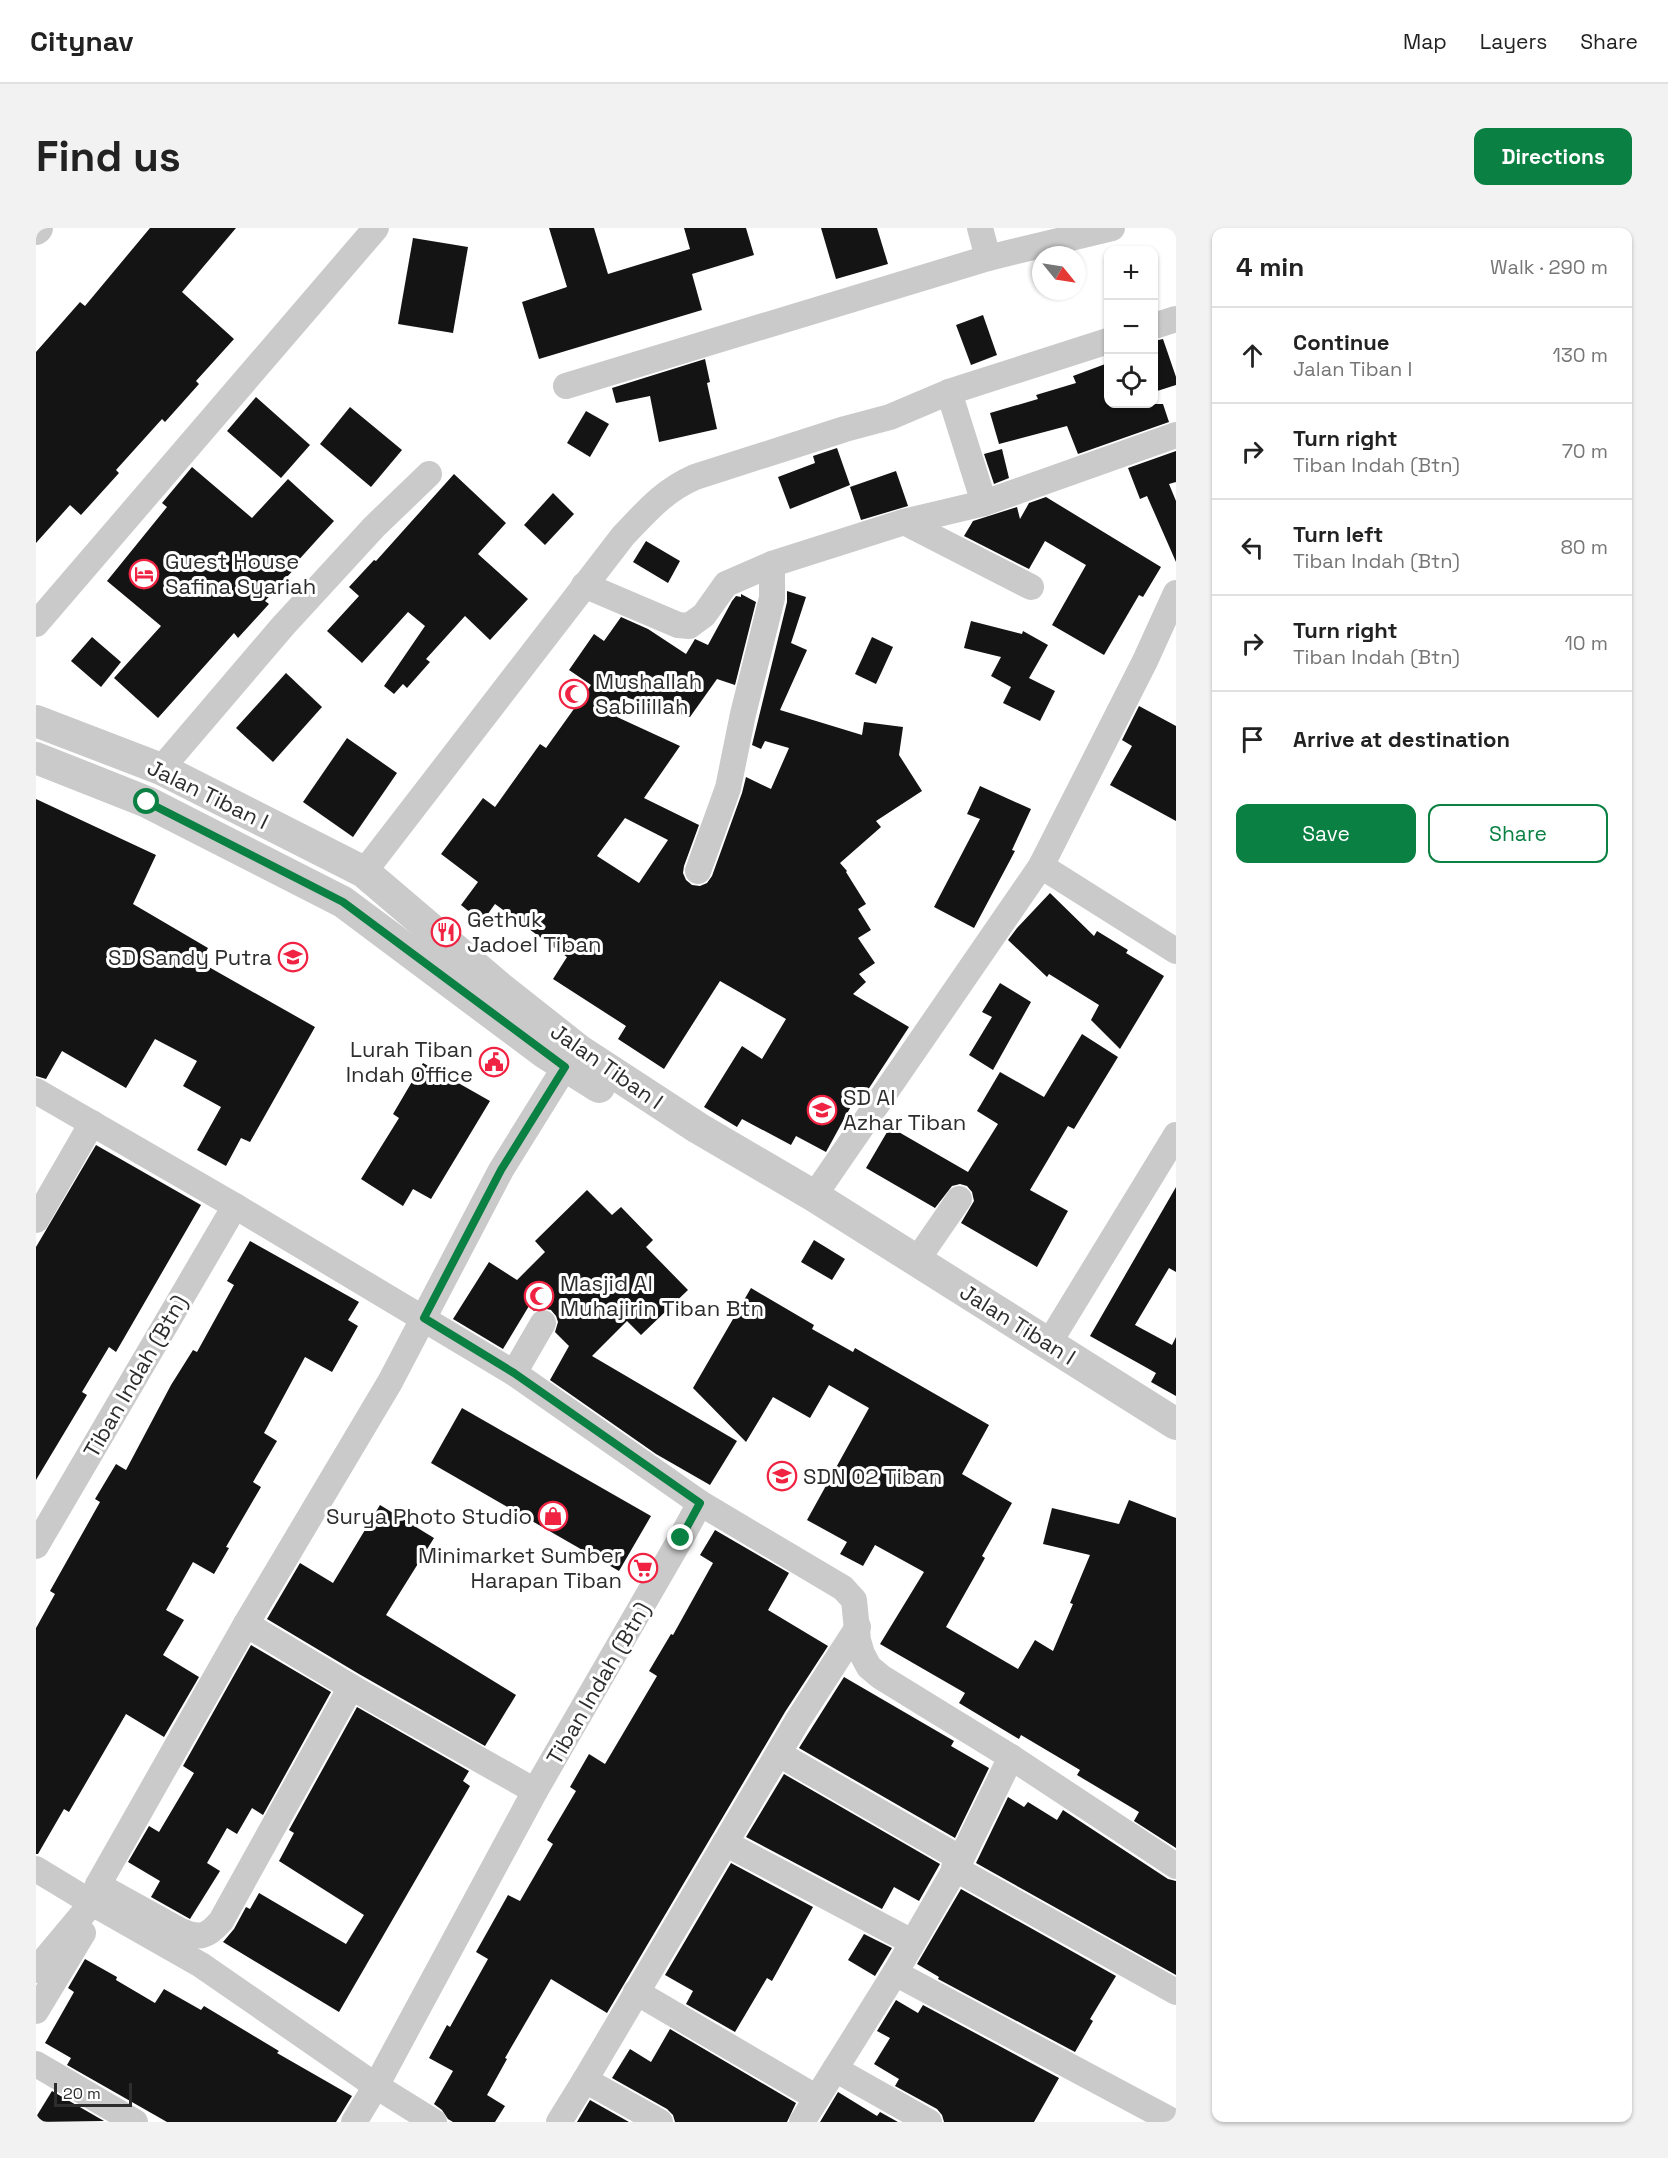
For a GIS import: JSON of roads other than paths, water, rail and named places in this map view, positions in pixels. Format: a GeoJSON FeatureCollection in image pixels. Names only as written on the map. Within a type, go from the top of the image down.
{"type":"FeatureCollection","features":[{"type":"Feature","properties":{"kind":"street"},"geometry":{"type":"LineString","coordinates":[[36,624],[376,228]]}},
{"type":"Feature","properties":{"kind":"street"},"geometry":{"type":"LineString","coordinates":[[980,228],[988,258]]}},
{"type":"Feature","properties":{"kind":"street"},"geometry":{"type":"LineString","coordinates":[[566,386],[988,258],[1112,228]]}},
{"type":"Feature","properties":{"kind":"street"},"geometry":{"type":"LineString","coordinates":[[1158,325],[1176,319]]}},
{"type":"Feature","properties":{"kind":"street"},"geometry":{"type":"LineString","coordinates":[[343,902],[623,536],[676,485],[836,432],[890,417],[949,392],[1104,342]]}},
{"type":"Feature","properties":{"kind":"street"},"geometry":{"type":"LineString","coordinates":[[949,392],[984,503]]}},
{"type":"Feature","properties":{"kind":"street"},"geometry":{"type":"LineString","coordinates":[[584,585],[678,625],[689,626],[704,615],[726,584],[772,564],[904,522],[984,503],[1176,435]]}},
{"type":"Feature","properties":{"kind":"street"},"geometry":{"type":"LineString","coordinates":[[161,769],[283,626],[374,527],[429,474]]}},
{"type":"Feature","properties":{"kind":"street"},"geometry":{"type":"LineString","coordinates":[[904,522],[1031,587]]}},
{"type":"Feature","properties":{"kind":"street"},"geometry":{"type":"LineString","coordinates":[[698,871],[728,788],[745,706],[762,646],[772,598],[772,564]]}},
{"type":"Feature","properties":{"kind":"street"},"geometry":{"type":"LineString","coordinates":[[814,1196],[1041,866],[1145,661],[1176,593]]}},
{"type":"Feature","properties":{"kind":"street","name":"Jalan Tiban I"},"geometry":{"type":"LineString","coordinates":[[36,721],[161,769],[364,872],[499,987],[580,1051],[698,1128],[814,1196],[1176,1424]]}},
{"type":"Feature","properties":{"kind":"street","name":"Jalan Tiban I"},"geometry":{"type":"LineString","coordinates":[[36,758],[147,802],[343,902],[565,1067],[805,1210],[1176,1447]]}},
{"type":"Feature","properties":{"kind":"street"},"geometry":{"type":"LineString","coordinates":[[1041,866],[1176,951]]}},
{"type":"Feature","properties":{"kind":"street"},"geometry":{"type":"LineString","coordinates":[[36,2012],[246,1624],[390,1382],[501,1170],[565,1067]]}},
{"type":"Feature","properties":{"kind":"street"},"geometry":{"type":"LineString","coordinates":[[36,1091],[235,1206],[514,1373],[700,1503],[843,1588],[854,1600],[860,1647],[869,1668],[1011,1756],[1176,1866]]}},
{"type":"Feature","properties":{"kind":"street"},"geometry":{"type":"LineString","coordinates":[[36,1220],[92,1123]]}},
{"type":"Feature","properties":{"kind":"street"},"geometry":{"type":"LineString","coordinates":[[1049,1343],[1176,1135]]}},
{"type":"Feature","properties":{"kind":"street"},"geometry":{"type":"LineString","coordinates":[[917,1260],[959,1199]]}},
{"type":"Feature","properties":{"kind":"street","name":"Tiban Indah (Btn)"},"geometry":{"type":"LineString","coordinates":[[36,1546],[235,1206]]}},
{"type":"Feature","properties":{"kind":"street"},"geometry":{"type":"LineString","coordinates":[[514,1373],[543,1323]]}},
{"type":"Feature","properties":{"kind":"street","name":"Tiban Indah (Btn)"},"geometry":{"type":"LineString","coordinates":[[354,2122],[376,2086],[535,1791],[700,1503]]}},
{"type":"Feature","properties":{"kind":"street"},"geometry":{"type":"LineString","coordinates":[[246,1624],[351,1687],[535,1791]]}},
{"type":"Feature","properties":{"kind":"street"},"geometry":{"type":"LineString","coordinates":[[559,2122],[725,1843],[858,1627]]}},
{"type":"Feature","properties":{"kind":"street"},"geometry":{"type":"LineString","coordinates":[[96,1899],[195,1937],[211,1933],[221,1921],[351,1687]]}},
{"type":"Feature","properties":{"kind":"street"},"geometry":{"type":"LineString","coordinates":[[779,1754],[1176,1992]]}},
{"type":"Feature","properties":{"kind":"street"},"geometry":{"type":"LineString","coordinates":[[802,2122],[895,1973],[958,1863],[1011,1756]]}},
{"type":"Feature","properties":{"kind":"street"},"geometry":{"type":"LineString","coordinates":[[725,1843],[912,1942]]}},
{"type":"Feature","properties":{"kind":"street"},"geometry":{"type":"LineString","coordinates":[[36,1869],[96,1899],[201,1965],[376,2086],[434,2122]]}},
{"type":"Feature","properties":{"kind":"street"},"geometry":{"type":"LineString","coordinates":[[36,1970],[96,1899]]}},
{"type":"Feature","properties":{"kind":"street"},"geometry":{"type":"LineString","coordinates":[[895,1973],[1174,2122]]}},
{"type":"Feature","properties":{"kind":"street"},"geometry":{"type":"LineString","coordinates":[[636,1992],[817,2098]]}},
{"type":"Feature","properties":{"kind":"street"},"geometry":{"type":"LineString","coordinates":[[36,2064],[135,2122]]}},
{"type":"Feature","properties":{"kind":"street"},"geometry":{"type":"LineString","coordinates":[[835,2069],[929,2122]]}},
{"type":"Feature","properties":{"kind":"street"},"geometry":{"type":"LineString","coordinates":[[585,2080],[660,2122]]}},
{"type":"Feature","properties":{"kind":"place","name":"Guest House Safina Syariah"},"geometry":{"type":"Point","coordinates":[144,574]}},
{"type":"Feature","properties":{"kind":"place","name":"Mushallah Sabilillah"},"geometry":{"type":"Point","coordinates":[574,694]}},
{"type":"Feature","properties":{"kind":"place","name":"Gethuk Jadoel Tiban"},"geometry":{"type":"Point","coordinates":[446,932]}},
{"type":"Feature","properties":{"kind":"place","name":"SD Sandy Putra"},"geometry":{"type":"Point","coordinates":[293,957]}},
{"type":"Feature","properties":{"kind":"place","name":"Lurah Tiban Indah Office"},"geometry":{"type":"Point","coordinates":[494,1062]}},
{"type":"Feature","properties":{"kind":"place","name":"SD Al Azhar Tiban"},"geometry":{"type":"Point","coordinates":[822,1110]}},
{"type":"Feature","properties":{"kind":"place","name":"Masjid Al Muhajirin Tiban Btn"},"geometry":{"type":"Point","coordinates":[539,1296]}},
{"type":"Feature","properties":{"kind":"place","name":"SDN 02 Tiban"},"geometry":{"type":"Point","coordinates":[782,1476]}},
{"type":"Feature","properties":{"kind":"place","name":"Surya Photo Studio"},"geometry":{"type":"Point","coordinates":[553,1516]}},
{"type":"Feature","properties":{"kind":"place","name":"Minimarket Sumber Harapan Tiban"},"geometry":{"type":"Point","coordinates":[643,1568]}}]}
